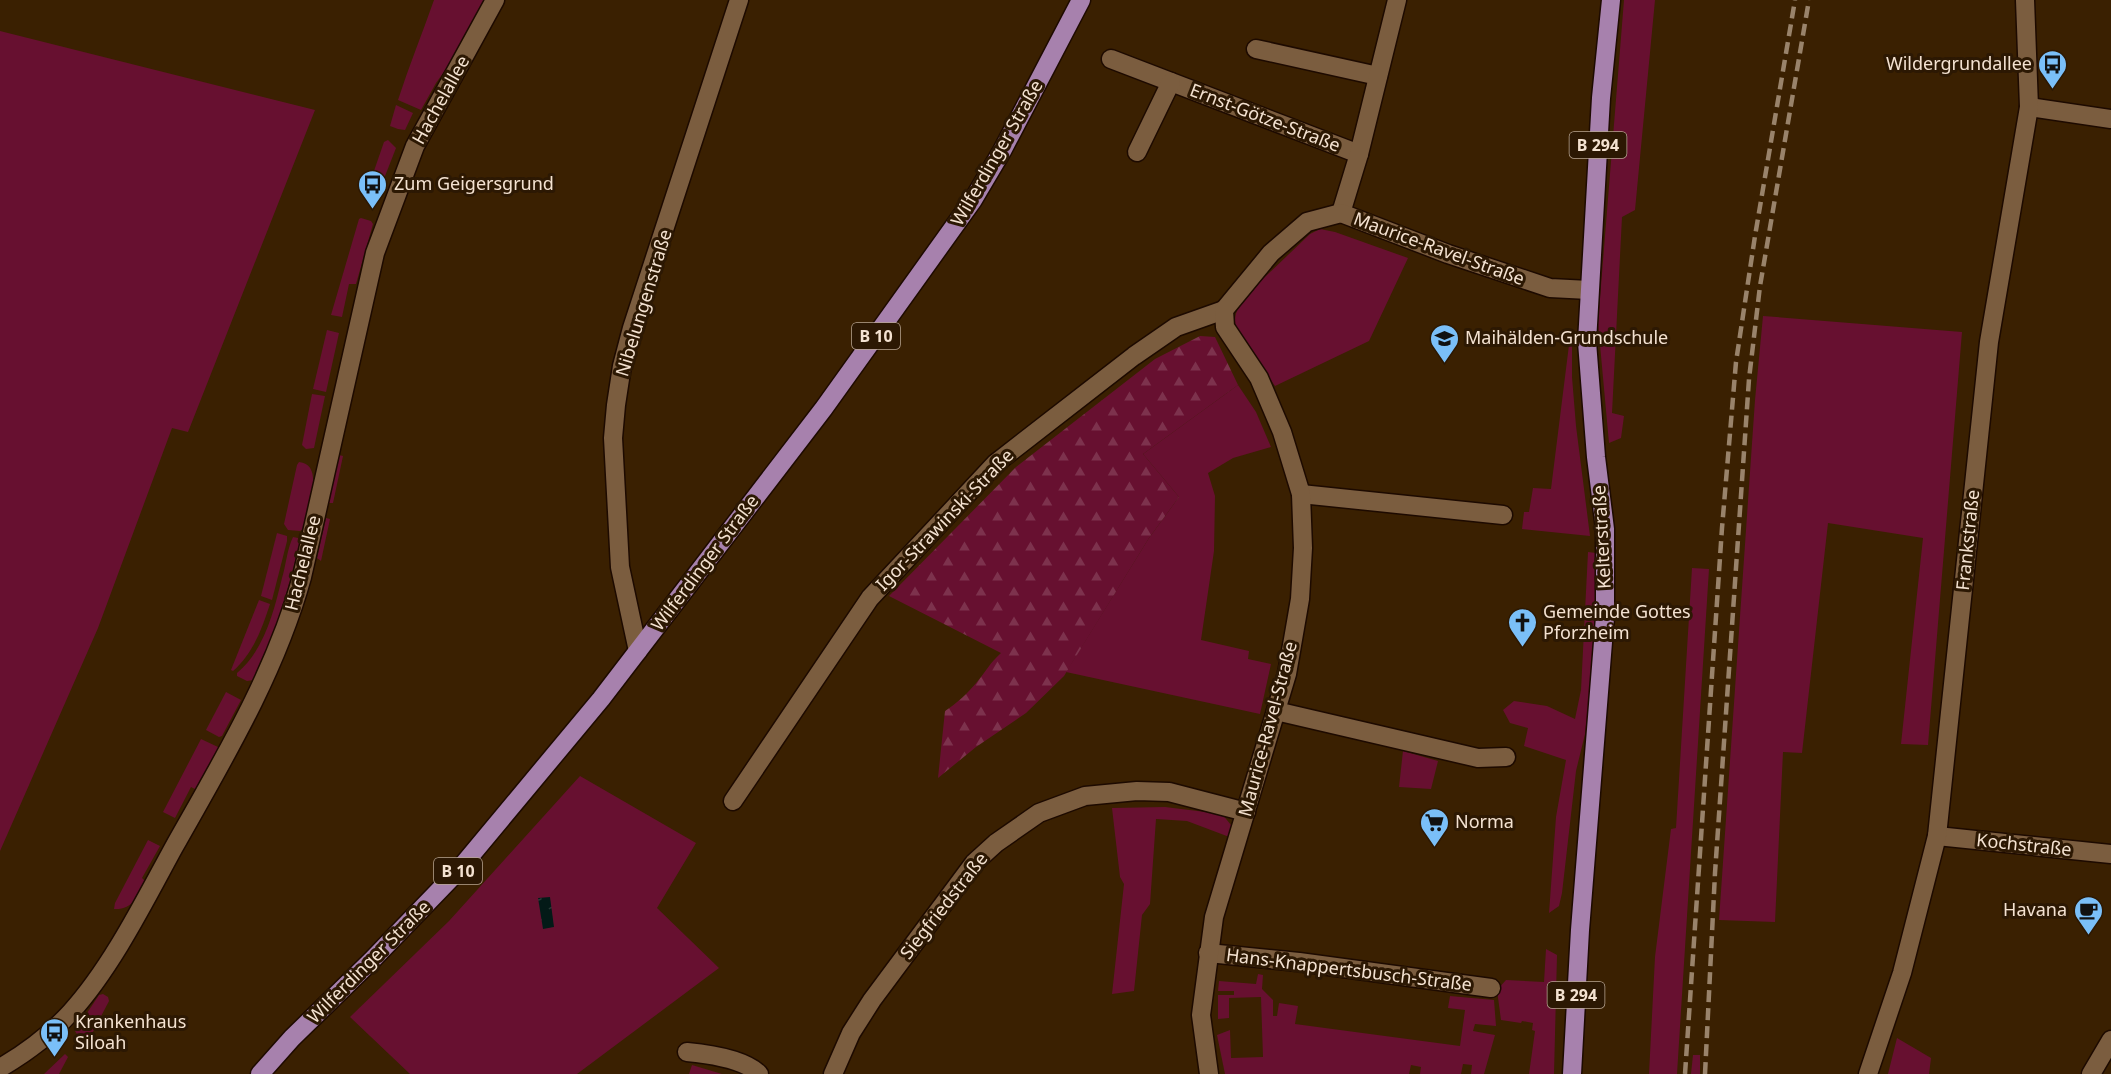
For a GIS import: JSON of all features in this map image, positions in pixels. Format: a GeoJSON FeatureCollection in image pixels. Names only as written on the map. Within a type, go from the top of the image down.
{"type":"FeatureCollection","features":[{"type":"Feature","properties":{"kind":"main road","name":"Wilferdinger Straße"},"geometry":{"type":"LineString","coordinates":[[260,1074],[292,1038],[387,945],[457,872],[554,758],[824,408],[973,200],[1002,151],[1081,0]]}},
{"type":"Feature","properties":{"kind":"main road","name":"Kelterstraße"},"geometry":{"type":"LineString","coordinates":[[1572,1074],[1580,930],[1605,617],[1605,529],[1587,342],[1601,98],[1611,0]]}},
{"type":"Feature","properties":{"kind":"street","name":"Hachelallee"},"geometry":{"type":"LineString","coordinates":[[0,1068],[55,1028],[90,989],[128,929],[263,684],[286,628],[304,567],[375,253],[415,146],[495,0]]}},
{"type":"Feature","properties":{"kind":"street","name":"Nibelungenstraße"},"geometry":{"type":"LineString","coordinates":[[638,651],[620,567],[613,438],[622,366],[632,328],[739,0]]}},
{"type":"Feature","properties":{"kind":"street"},"geometry":{"type":"LineString","coordinates":[[1341,213],[1359,154],[1396,0]]}},
{"type":"Feature","properties":{"kind":"street","name":"Frankstraße"},"geometry":{"type":"LineString","coordinates":[[1868,1074],[1902,973],[1937,836],[1989,342],[2029,107],[2025,0]]}},
{"type":"Feature","properties":{"kind":"street"},"geometry":{"type":"LineString","coordinates":[[1256,49],[1378,76]]}},
{"type":"Feature","properties":{"kind":"street","name":"Ernst-Götze-Straße"},"geometry":{"type":"LineString","coordinates":[[1111,59],[1359,154]]}},
{"type":"Feature","properties":{"kind":"street","name":"Ernst-Götze-Straße"},"geometry":{"type":"LineString","coordinates":[[1137,152],[1171,82]]}},
{"type":"Feature","properties":{"kind":"street"},"geometry":{"type":"LineString","coordinates":[[2029,107],[2111,119]]}},
{"type":"Feature","properties":{"kind":"street","name":"Maurice-Ravel-Straße"},"geometry":{"type":"LineString","coordinates":[[1209,1074],[1201,1015],[1214,917],[1287,674],[1300,599],[1303,548],[1301,494],[1282,432],[1259,378],[1225,327],[1224,309],[1271,253],[1307,222],[1341,213],[1448,254],[1550,288],[1589,290]]}},
{"type":"Feature","properties":{"kind":"street","name":"Igor-Strawinski-Straße"},"geometry":{"type":"LineString","coordinates":[[733,801],[870,598],[996,463],[1134,356],[1176,327],[1224,309]]}},
{"type":"Feature","properties":{"kind":"street"},"geometry":{"type":"LineString","coordinates":[[1301,494],[1503,515]]}},
{"type":"Feature","properties":{"kind":"street"},"geometry":{"type":"LineString","coordinates":[[1276,711],[1478,758],[1506,757]]}},
{"type":"Feature","properties":{"kind":"street","name":"Siegfriedstraße"},"geometry":{"type":"LineString","coordinates":[[832,1074],[851,1033],[872,1000],[974,863],[996,843],[1039,813],[1085,796],[1137,791],[1169,792],[1246,812]]}},
{"type":"Feature","properties":{"kind":"street","name":"Kochstraße"},"geometry":{"type":"LineString","coordinates":[[1937,836],[2111,854]]}},
{"type":"Feature","properties":{"kind":"street","name":"Hans-Knappertsbusch-Straße"},"geometry":{"type":"LineString","coordinates":[[1208,954],[1299,962],[1491,988]]}},
{"type":"Feature","properties":{"kind":"street"},"geometry":{"type":"LineString","coordinates":[[2091,1074],[2111,1040]]}},
{"type":"Feature","properties":{"kind":"street"},"geometry":{"type":"LineString","coordinates":[[687,1052],[720,1056],[754,1069],[759,1074]]}},
{"type":"Feature","properties":{"kind":"green space"},"geometry":{"type":"Polygon","coordinates":[[[434,0],[485,0],[453,59],[421,110],[398,100],[434,0]]]}},
{"type":"Feature","properties":{"kind":"green space"},"geometry":{"type":"Polygon","coordinates":[[[1624,0],[1655,0],[1635,210],[1622,217],[1612,413],[1624,416],[1621,438],[1609,443],[1598,323],[1624,0]]]}},
{"type":"Feature","properties":{"kind":"green space"},"geometry":{"type":"Polygon","coordinates":[[[0,31],[315,110],[188,432],[172,428],[98,628],[0,851],[0,31]]]}},
{"type":"Feature","properties":{"kind":"green space"},"geometry":{"type":"Polygon","coordinates":[[[396,105],[413,113],[405,130],[390,126],[396,105]]]}},
{"type":"Feature","properties":{"kind":"green space"},"geometry":{"type":"Polygon","coordinates":[[[388,140],[396,148],[374,200],[366,194],[384,142],[388,140]]]}},
{"type":"Feature","properties":{"kind":"green space"},"geometry":{"type":"Polygon","coordinates":[[[359,219],[373,224],[356,284],[349,284],[342,317],[331,315],[359,219]]]}},
{"type":"Feature","properties":{"kind":"green space"},"geometry":{"type":"Polygon","coordinates":[[[1320,229],[1335,232],[1408,258],[1369,341],[1275,386],[1240,335],[1236,327],[1236,314],[1246,295],[1310,234],[1320,229]]]}},
{"type":"Feature","properties":{"kind":"green space"},"geometry":{"type":"Polygon","coordinates":[[[1763,316],[1962,332],[1928,745],[1901,744],[1923,538],[1828,523],[1802,753],[1783,752],[1775,922],[1719,920],[1755,400],[1763,316]]]}},
{"type":"Feature","properties":{"kind":"green space"},"geometry":{"type":"Polygon","coordinates":[[[1571,329],[1576,426],[1590,536],[1522,529],[1524,512],[1529,512],[1533,488],[1551,489],[1571,329]]]}},
{"type":"Feature","properties":{"kind":"green space"},"geometry":{"type":"Polygon","coordinates":[[[327,330],[339,333],[326,392],[313,389],[327,330]]]}},
{"type":"Feature","properties":{"kind":"green space"},"geometry":{"type":"Polygon","coordinates":[[[1200,336],[1215,337],[1238,385],[1143,454],[1179,497],[1149,538],[1064,676],[1026,713],[976,747],[938,778],[945,711],[970,690],[1001,653],[889,596],[1016,467],[1155,359],[1200,336]]]}},
{"type":"Feature","properties":{"kind":"green space"},"geometry":{"type":"Polygon","coordinates":[[[1238,385],[1256,412],[1271,447],[1233,458],[1208,473],[1215,496],[1214,551],[1201,640],[1249,651],[1248,659],[1271,664],[1260,714],[1066,672],[1149,538],[1179,497],[1143,454],[1238,385]]]}},
{"type":"Feature","properties":{"kind":"green space"},"geometry":{"type":"Polygon","coordinates":[[[312,394],[325,396],[314,448],[306,449],[302,445],[312,394]]]}},
{"type":"Feature","properties":{"kind":"green space"},"geometry":{"type":"Polygon","coordinates":[[[339,455],[343,456],[333,503],[329,503],[339,455]]]}},
{"type":"Feature","properties":{"kind":"green space"},"geometry":{"type":"Polygon","coordinates":[[[299,462],[307,465],[312,471],[313,480],[308,512],[303,529],[300,531],[288,530],[284,524],[299,462]]]}},
{"type":"Feature","properties":{"kind":"green space"},"geometry":{"type":"Polygon","coordinates":[[[326,518],[330,519],[321,561],[317,558],[326,518]]]}},
{"type":"Feature","properties":{"kind":"green space"},"geometry":{"type":"Polygon","coordinates":[[[277,533],[287,536],[287,541],[272,600],[261,596],[277,533]]]}},
{"type":"Feature","properties":{"kind":"green space"},"geometry":{"type":"Polygon","coordinates":[[[293,537],[298,538],[300,543],[279,620],[254,680],[247,681],[237,676],[237,673],[254,654],[267,630],[293,537]]]}},
{"type":"Feature","properties":{"kind":"green space"},"geometry":{"type":"Polygon","coordinates":[[[1588,552],[1596,553],[1597,602],[1591,681],[1585,734],[1576,771],[1562,893],[1559,906],[1549,913],[1556,817],[1566,760],[1524,746],[1528,728],[1510,723],[1503,710],[1514,701],[1547,706],[1575,719],[1581,690],[1588,552]]]}},
{"type":"Feature","properties":{"kind":"green space"},"geometry":{"type":"Polygon","coordinates":[[[1692,568],[1709,569],[1677,1074],[1649,1074],[1655,957],[1671,829],[1676,828],[1692,568]]]}},
{"type":"Feature","properties":{"kind":"green space"},"geometry":{"type":"Polygon","coordinates":[[[259,600],[270,604],[264,622],[246,656],[233,671],[231,670],[259,600]]]}},
{"type":"Feature","properties":{"kind":"green space"},"geometry":{"type":"Polygon","coordinates":[[[226,692],[241,700],[222,736],[219,737],[206,730],[226,692]]]}},
{"type":"Feature","properties":{"kind":"green space"},"geometry":{"type":"Polygon","coordinates":[[[201,739],[218,747],[218,750],[197,790],[191,787],[175,818],[163,812],[201,739]]]}},
{"type":"Feature","properties":{"kind":"green space"},"geometry":{"type":"Polygon","coordinates":[[[1403,751],[1438,761],[1431,789],[1399,787],[1403,751]]]}},
{"type":"Feature","properties":{"kind":"green space"},"geometry":{"type":"Polygon","coordinates":[[[580,776],[696,843],[657,908],[719,968],[577,1074],[410,1074],[350,1017],[449,921],[580,776]]]}},
{"type":"Feature","properties":{"kind":"green space"},"geometry":{"type":"Polygon","coordinates":[[[1165,807],[1222,814],[1231,825],[1232,838],[1187,821],[1156,819],[1150,904],[1142,915],[1134,991],[1112,994],[1124,884],[1120,877],[1112,808],[1165,807]]]}},
{"type":"Feature","properties":{"kind":"green space"},"geometry":{"type":"Polygon","coordinates":[[[148,840],[160,846],[142,878],[147,883],[130,905],[114,909],[115,903],[148,840]]]}},
{"type":"Feature","properties":{"kind":"green space"},"geometry":{"type":"Polygon","coordinates":[[[1546,949],[1557,955],[1554,1074],[1529,1074],[1535,1031],[1532,1030],[1533,1023],[1501,1020],[1497,990],[1506,980],[1544,982],[1546,949]]]}},
{"type":"Feature","properties":{"kind":"green space"},"geometry":{"type":"Polygon","coordinates":[[[1258,974],[1263,975],[1262,989],[1273,1000],[1273,1016],[1277,1016],[1279,1003],[1298,1006],[1295,1024],[1460,1046],[1465,1010],[1448,1008],[1450,996],[1494,1000],[1496,1026],[1475,1024],[1473,1031],[1495,1035],[1484,1074],[1471,1074],[1472,1065],[1463,1064],[1461,1074],[1420,1074],[1421,1067],[1411,1065],[1409,1074],[1225,1074],[1217,1035],[1230,1030],[1231,1058],[1263,1057],[1261,997],[1229,998],[1229,1018],[1218,1019],[1218,995],[1234,995],[1234,991],[1218,991],[1219,981],[1256,984],[1258,974]]]}},
{"type":"Feature","properties":{"kind":"green space"},"geometry":{"type":"Polygon","coordinates":[[[103,994],[108,997],[109,1001],[85,1047],[75,1031],[99,995],[103,994]]]}},
{"type":"Feature","properties":{"kind":"green space"},"geometry":{"type":"Polygon","coordinates":[[[1897,1038],[1931,1058],[1929,1074],[1888,1074],[1897,1038]]]}},
{"type":"Feature","properties":{"kind":"green space"},"geometry":{"type":"Polygon","coordinates":[[[65,1054],[68,1057],[59,1074],[44,1074],[65,1054]]]}},
{"type":"Feature","properties":{"kind":"green space"},"geometry":{"type":"Polygon","coordinates":[[[1693,1055],[1700,1055],[1700,1074],[1691,1074],[1693,1055]]]}},
{"type":"Feature","properties":{"kind":"green space"},"geometry":{"type":"Polygon","coordinates":[[[692,1065],[722,1074],[689,1074],[692,1065]]]}},
{"type":"Feature","properties":{"kind":"water"},"geometry":{"type":"Polygon","coordinates":[[[550,897],[554,927],[543,929],[538,898],[550,897]]]}},
{"type":"Feature","properties":{"kind":"railway"},"geometry":{"type":"LineString","coordinates":[[1685,1074],[1722,528],[1736,362],[1795,0]]}},
{"type":"Feature","properties":{"kind":"railway"},"geometry":{"type":"LineString","coordinates":[[1705,1074],[1715,873],[1749,379],[1760,286],[1809,0]]}},
{"type":"Feature","properties":{"kind":"place","name":"Wildergrundallee"},"geometry":{"type":"Point","coordinates":[2053,90]}},
{"type":"Feature","properties":{"kind":"place","name":"Zum Geigersgrund"},"geometry":{"type":"Point","coordinates":[373,210]}},
{"type":"Feature","properties":{"kind":"place","name":"Maihälden-Grundschule"},"geometry":{"type":"Point","coordinates":[1444,364]}},
{"type":"Feature","properties":{"kind":"place","name":"Gemeinde Gottes Pforzheim"},"geometry":{"type":"Point","coordinates":[1522,648]}},
{"type":"Feature","properties":{"kind":"place","name":"Norma"},"geometry":{"type":"Point","coordinates":[1434,848]}},
{"type":"Feature","properties":{"kind":"place","name":"Havana"},"geometry":{"type":"Point","coordinates":[2088,936]}},
{"type":"Feature","properties":{"kind":"place","name":"Krankenhaus Siloah"},"geometry":{"type":"Point","coordinates":[54,1058]}}]}
